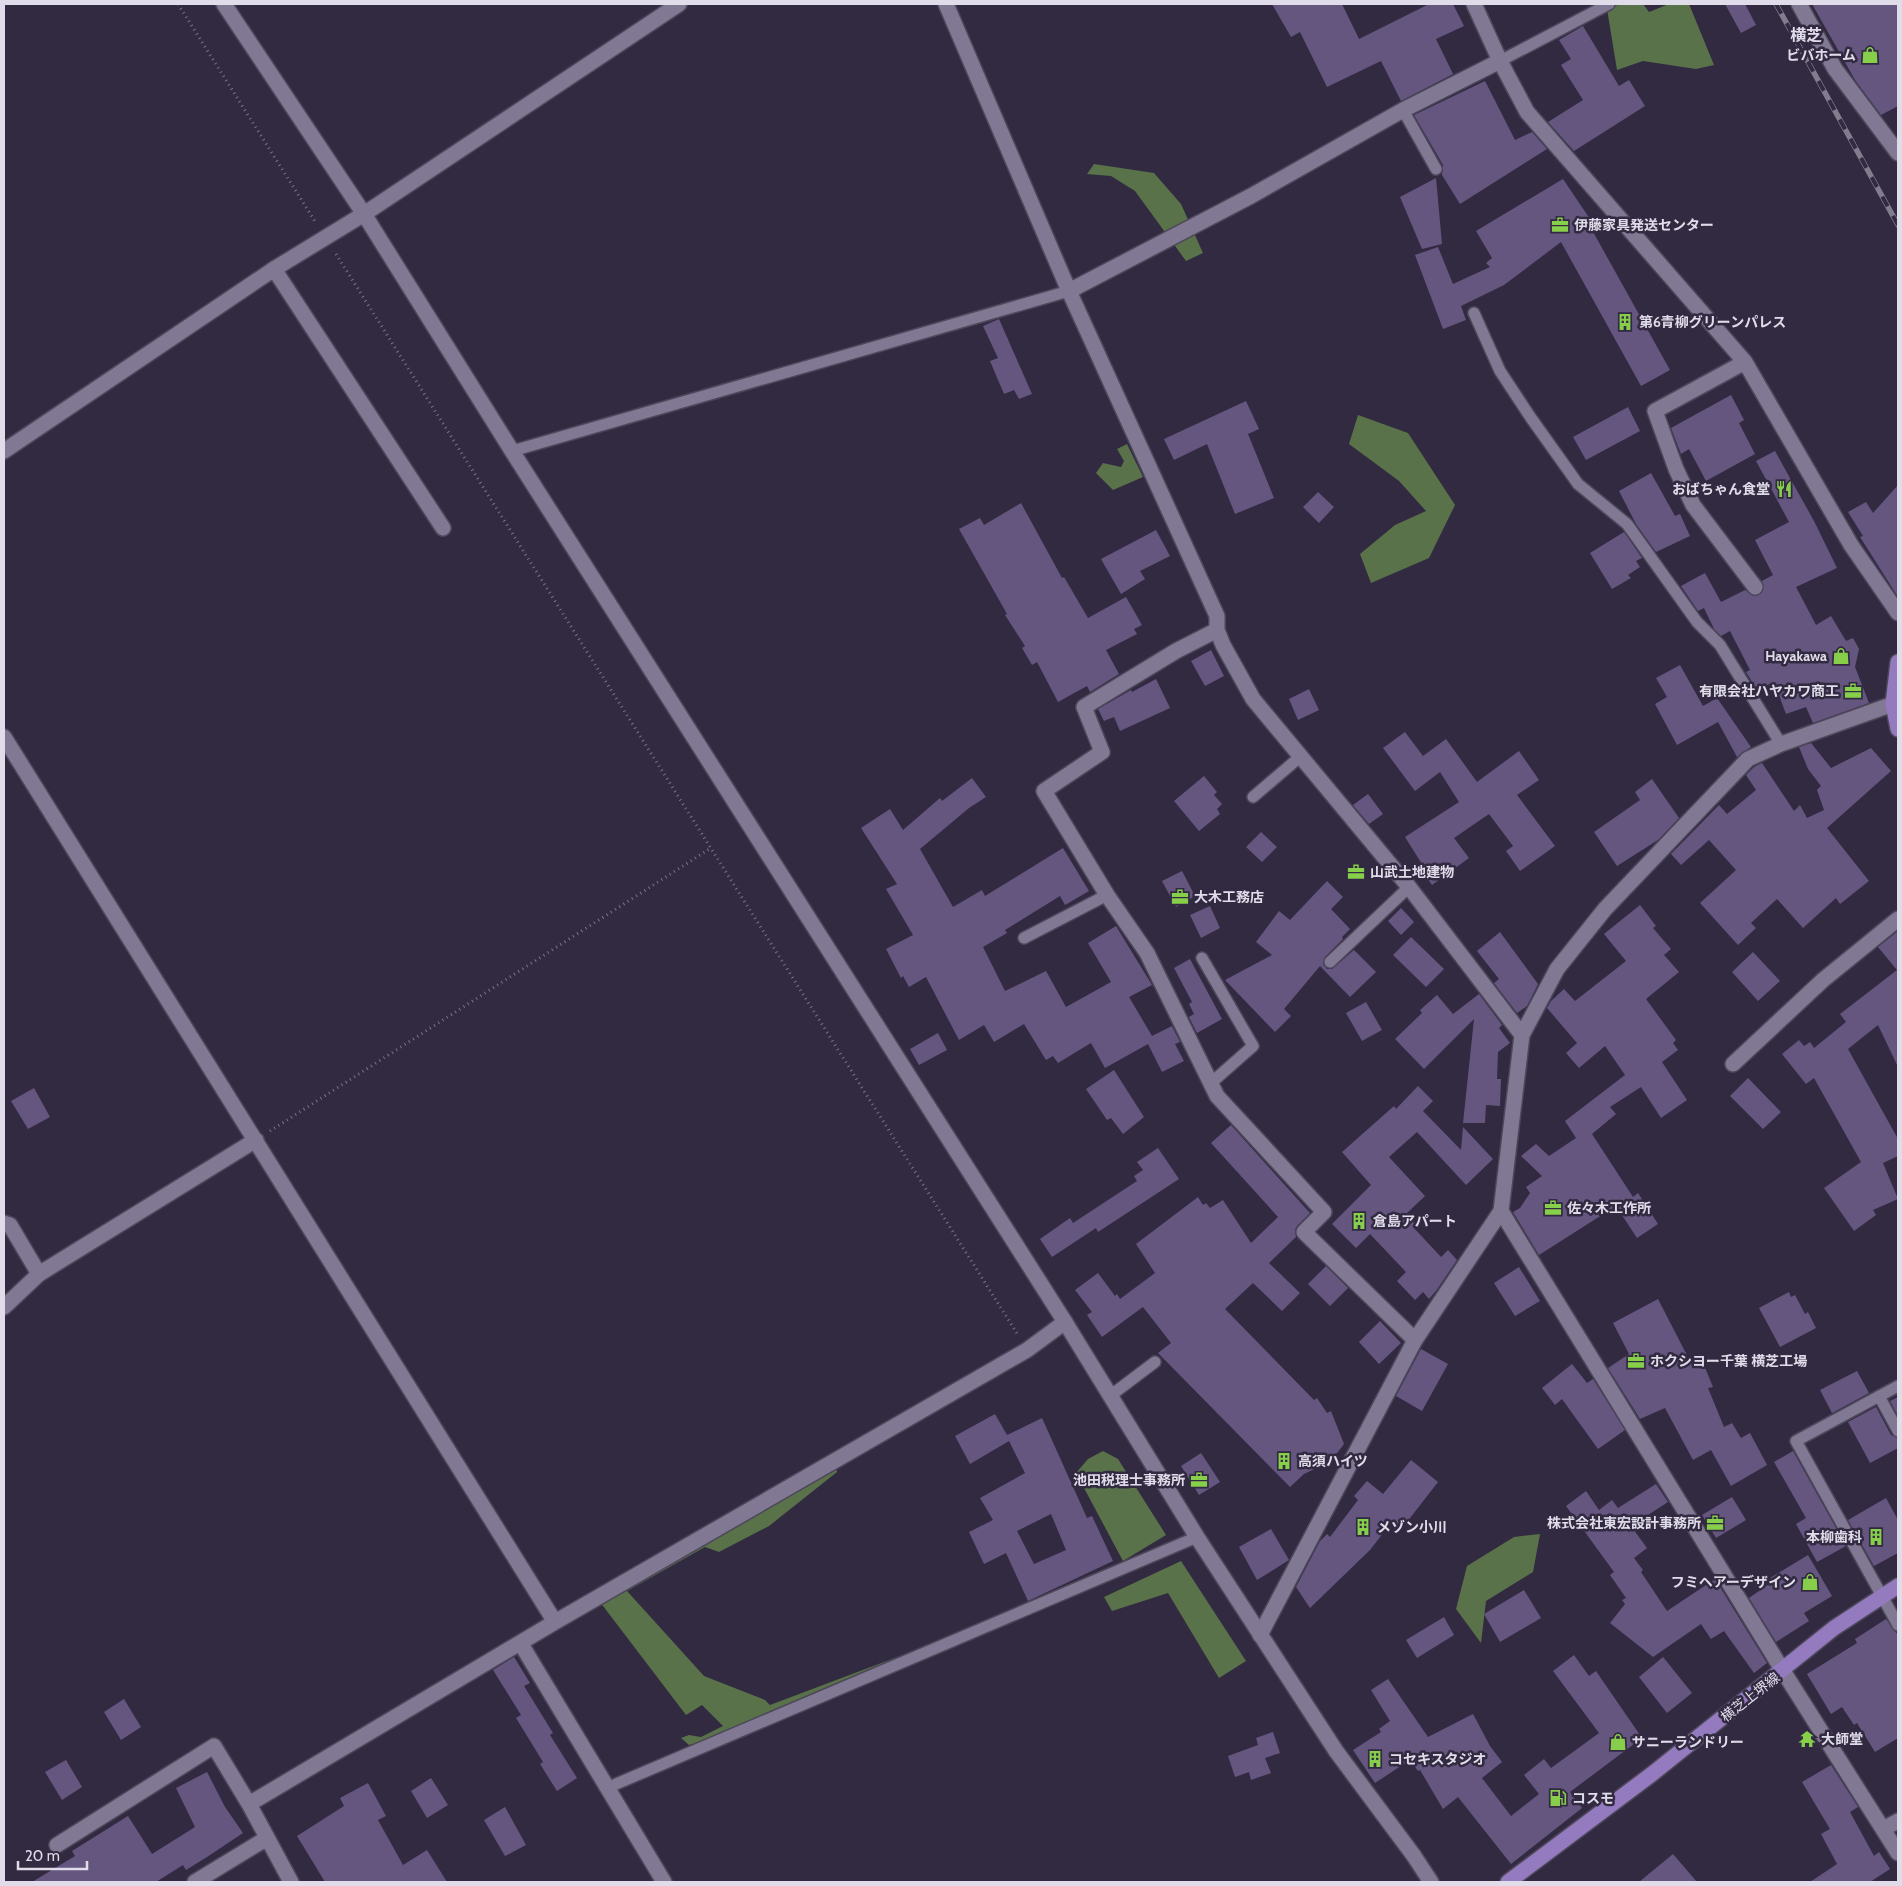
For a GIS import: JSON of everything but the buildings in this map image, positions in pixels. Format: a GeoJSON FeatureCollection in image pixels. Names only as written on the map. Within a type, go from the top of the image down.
{"type":"FeatureCollection","features":[{"type":"Feature","properties":{"kind":"main road"},"geometry":{"type":"LineString","coordinates":[[1898,662],[1893,704],[1898,729]]}},
{"type":"Feature","properties":{"kind":"main road","name":"横芝上堺線"},"geometry":{"type":"LineString","coordinates":[[1508,1882],[1652,1774],[1783,1671],[1834,1628],[1898,1586]]}},
{"type":"Feature","properties":{"kind":"street"},"geometry":{"type":"LineString","coordinates":[[224,4],[364,214],[512,452],[1065,1322],[1197,1537],[1336,1751],[1414,1856],[1431,1882]]}},
{"type":"Feature","properties":{"kind":"street"},"geometry":{"type":"LineString","coordinates":[[4,451],[274,270],[326,239],[679,4]]}},
{"type":"Feature","properties":{"kind":"street"},"geometry":{"type":"LineString","coordinates":[[946,4],[1069,291],[1217,616],[1217,630],[1253,699],[1409,887],[1522,1035]]}},
{"type":"Feature","properties":{"kind":"street"},"geometry":{"type":"LineString","coordinates":[[1474,4],[1500,61],[1527,112],[1744,362],[1851,545],[1898,613]]}},
{"type":"Feature","properties":{"kind":"street"},"geometry":{"type":"LineString","coordinates":[[1799,4],[1835,69],[1898,153]]}},
{"type":"Feature","properties":{"kind":"street"},"geometry":{"type":"LineString","coordinates":[[1069,291],[1251,196],[1403,110],[1500,61]]}},
{"type":"Feature","properties":{"kind":"street"},"geometry":{"type":"LineString","coordinates":[[274,270],[443,528]]}},
{"type":"Feature","properties":{"kind":"street"},"geometry":{"type":"LineString","coordinates":[[1744,362],[1655,411],[1676,469],[1693,505],[1755,587]]}},
{"type":"Feature","properties":{"kind":"street"},"geometry":{"type":"LineString","coordinates":[[1217,630],[1176,651],[1084,707],[1102,752],[1044,791],[1107,895],[1146,954],[1217,1096],[1324,1212],[1304,1232],[1415,1340]]}},
{"type":"Feature","properties":{"kind":"street"},"geometry":{"type":"LineString","coordinates":[[1260,1635],[1415,1340],[1501,1211],[1522,1035],[1557,969],[1605,909],[1748,759],[1781,744],[1893,704]]}},
{"type":"Feature","properties":{"kind":"street"},"geometry":{"type":"LineString","coordinates":[[4,737],[555,1622]]}},
{"type":"Feature","properties":{"kind":"street"},"geometry":{"type":"LineString","coordinates":[[1732,1064],[1823,980],[1898,919]]}},
{"type":"Feature","properties":{"kind":"street"},"geometry":{"type":"LineString","coordinates":[[4,1307],[39,1274],[256,1140]]}},
{"type":"Feature","properties":{"kind":"street"},"geometry":{"type":"LineString","coordinates":[[1501,1211],[1783,1671],[1898,1853]]}},
{"type":"Feature","properties":{"kind":"street"},"geometry":{"type":"LineString","coordinates":[[4,1223],[10,1225],[39,1274]]}},
{"type":"Feature","properties":{"kind":"street"},"geometry":{"type":"LineString","coordinates":[[249,1804],[521,1644],[555,1622],[1027,1350],[1065,1322]]}},
{"type":"Feature","properties":{"kind":"street"},"geometry":{"type":"LineString","coordinates":[[521,1644],[609,1787],[664,1882]]}},
{"type":"Feature","properties":{"kind":"street"},"geometry":{"type":"LineString","coordinates":[[57,1846],[214,1746],[249,1804],[291,1882]]}},
{"type":"Feature","properties":{"kind":"street"},"geometry":{"type":"LineString","coordinates":[[1883,1829],[1898,1821]]}},
{"type":"Feature","properties":{"kind":"street"},"geometry":{"type":"LineString","coordinates":[[195,1882],[267,1838]]}},
{"type":"Feature","properties":{"kind":"lane"},"geometry":{"type":"LineString","coordinates":[[1500,61],[1609,4]]}},
{"type":"Feature","properties":{"kind":"lane"},"geometry":{"type":"LineString","coordinates":[[1403,110],[1436,170]]}},
{"type":"Feature","properties":{"kind":"lane"},"geometry":{"type":"LineString","coordinates":[[512,452],[1069,291]]}},
{"type":"Feature","properties":{"kind":"lane"},"geometry":{"type":"LineString","coordinates":[[1474,313],[1500,371],[1530,418],[1578,484],[1627,524],[1697,622],[1720,645],[1781,744]]}},
{"type":"Feature","properties":{"kind":"lane"},"geometry":{"type":"LineString","coordinates":[[1253,797],[1301,756]]}},
{"type":"Feature","properties":{"kind":"lane"},"geometry":{"type":"LineString","coordinates":[[1330,962],[1409,887]]}},
{"type":"Feature","properties":{"kind":"lane"},"geometry":{"type":"LineString","coordinates":[[1024,938],[1107,895]]}},
{"type":"Feature","properties":{"kind":"lane"},"geometry":{"type":"LineString","coordinates":[[1202,958],[1253,1046],[1211,1083]]}},
{"type":"Feature","properties":{"kind":"lane"},"geometry":{"type":"LineString","coordinates":[[1110,1396],[1155,1362]]}},
{"type":"Feature","properties":{"kind":"lane"},"geometry":{"type":"LineString","coordinates":[[1898,1386],[1796,1442],[1898,1625]]}},
{"type":"Feature","properties":{"kind":"lane"},"geometry":{"type":"LineString","coordinates":[[1879,1396],[1898,1431]]}},
{"type":"Feature","properties":{"kind":"lane"},"geometry":{"type":"LineString","coordinates":[[609,1787],[1197,1537]]}},
{"type":"Feature","properties":{"kind":"path"},"geometry":{"type":"LineString","coordinates":[[178,4],[1027,1350]]}},
{"type":"Feature","properties":{"kind":"path"},"geometry":{"type":"LineString","coordinates":[[256,1140],[711,848]]}},
{"type":"Feature","properties":{"kind":"green space"},"geometry":{"type":"Polygon","coordinates":[[[1620,4],[1643,4],[1649,12],[1669,4],[1689,4],[1714,65],[1696,69],[1643,61],[1617,70],[1607,9],[1620,4]]]}},
{"type":"Feature","properties":{"kind":"green space"},"geometry":{"type":"Polygon","coordinates":[[[1094,164],[1154,173],[1181,204],[1203,253],[1186,261],[1135,191],[1111,176],[1087,174],[1094,164]]]}},
{"type":"Feature","properties":{"kind":"green space"},"geometry":{"type":"Polygon","coordinates":[[[1358,415],[1408,433],[1455,505],[1429,558],[1371,583],[1360,554],[1395,525],[1426,511],[1399,481],[1349,444],[1358,415]]]}},
{"type":"Feature","properties":{"kind":"green space"},"geometry":{"type":"Polygon","coordinates":[[[1127,444],[1143,477],[1113,490],[1096,473],[1103,463],[1121,467],[1124,461],[1117,449],[1127,444]]]}},
{"type":"Feature","properties":{"kind":"green space"},"geometry":{"type":"Polygon","coordinates":[[[1103,1451],[1118,1459],[1166,1535],[1123,1561],[1076,1473],[1088,1459],[1103,1451]]]}},
{"type":"Feature","properties":{"kind":"green space"},"geometry":{"type":"Polygon","coordinates":[[[836,1466],[837,1472],[769,1526],[719,1552],[705,1547],[627,1591],[704,1676],[765,1700],[770,1705],[953,1636],[714,1739],[689,1745],[681,1738],[689,1735],[701,1737],[723,1726],[702,1705],[686,1715],[600,1602],[836,1466]]]}},
{"type":"Feature","properties":{"kind":"green space"},"geometry":{"type":"Polygon","coordinates":[[[1540,1534],[1533,1572],[1486,1601],[1481,1643],[1456,1609],[1467,1566],[1514,1537],[1540,1534]]]}},
{"type":"Feature","properties":{"kind":"green space"},"geometry":{"type":"Polygon","coordinates":[[[1181,1561],[1246,1661],[1219,1678],[1168,1593],[1112,1611],[1104,1597],[1181,1561]]]}},
{"type":"Feature","properties":{"kind":"railway"},"geometry":{"type":"LineString","coordinates":[[1776,4],[1898,225]]}},
{"type":"Feature","properties":{"kind":"place","name":"ビバホーム"},"geometry":{"type":"Point","coordinates":[1870,55]}},
{"type":"Feature","properties":{"kind":"place","name":"伊藤家具発送センター"},"geometry":{"type":"Point","coordinates":[1560,225]}},
{"type":"Feature","properties":{"kind":"place","name":"第6青柳グリーンパレス"},"geometry":{"type":"Point","coordinates":[1625,322]}},
{"type":"Feature","properties":{"kind":"place","name":"おばちゃん食堂"},"geometry":{"type":"Point","coordinates":[1784,489]}},
{"type":"Feature","properties":{"kind":"place","name":"Hayakawa"},"geometry":{"type":"Point","coordinates":[1841,656]}},
{"type":"Feature","properties":{"kind":"place","name":"有限会社ハヤカワ商工"},"geometry":{"type":"Point","coordinates":[1853,691]}},
{"type":"Feature","properties":{"kind":"place","name":"山武土地建物"},"geometry":{"type":"Point","coordinates":[1356,872]}},
{"type":"Feature","properties":{"kind":"place","name":"大木工務店"},"geometry":{"type":"Point","coordinates":[1180,897]}},
{"type":"Feature","properties":{"kind":"place","name":"佐々木工作所"},"geometry":{"type":"Point","coordinates":[1553,1208]}},
{"type":"Feature","properties":{"kind":"place","name":"倉島アパート"},"geometry":{"type":"Point","coordinates":[1359,1221]}},
{"type":"Feature","properties":{"kind":"place","name":"ホクシヨー千葉 横芝工場"},"geometry":{"type":"Point","coordinates":[1636,1361]}},
{"type":"Feature","properties":{"kind":"place","name":"高須ハイツ"},"geometry":{"type":"Point","coordinates":[1284,1461]}},
{"type":"Feature","properties":{"kind":"place","name":"池田税理士事務所"},"geometry":{"type":"Point","coordinates":[1199,1480]}},
{"type":"Feature","properties":{"kind":"place","name":"株式会社東宏設計事務所"},"geometry":{"type":"Point","coordinates":[1715,1523]}},
{"type":"Feature","properties":{"kind":"place","name":"メゾン小川"},"geometry":{"type":"Point","coordinates":[1363,1527]}},
{"type":"Feature","properties":{"kind":"place","name":"本柳歯科"},"geometry":{"type":"Point","coordinates":[1876,1537]}},
{"type":"Feature","properties":{"kind":"place","name":"フミヘアーデザイン"},"geometry":{"type":"Point","coordinates":[1810,1582]}},
{"type":"Feature","properties":{"kind":"place","name":"大師堂"},"geometry":{"type":"Point","coordinates":[1807,1739]}},
{"type":"Feature","properties":{"kind":"place","name":"サニーランドリー"},"geometry":{"type":"Point","coordinates":[1618,1742]}},
{"type":"Feature","properties":{"kind":"place","name":"コセキスタジオ"},"geometry":{"type":"Point","coordinates":[1375,1759]}},
{"type":"Feature","properties":{"kind":"place","name":"コスモ"},"geometry":{"type":"Point","coordinates":[1558,1798]}},
{"type":"Feature","properties":{"kind":"district","name":"横芝"},"geometry":{"type":"Point","coordinates":[1806,35]}}]}
